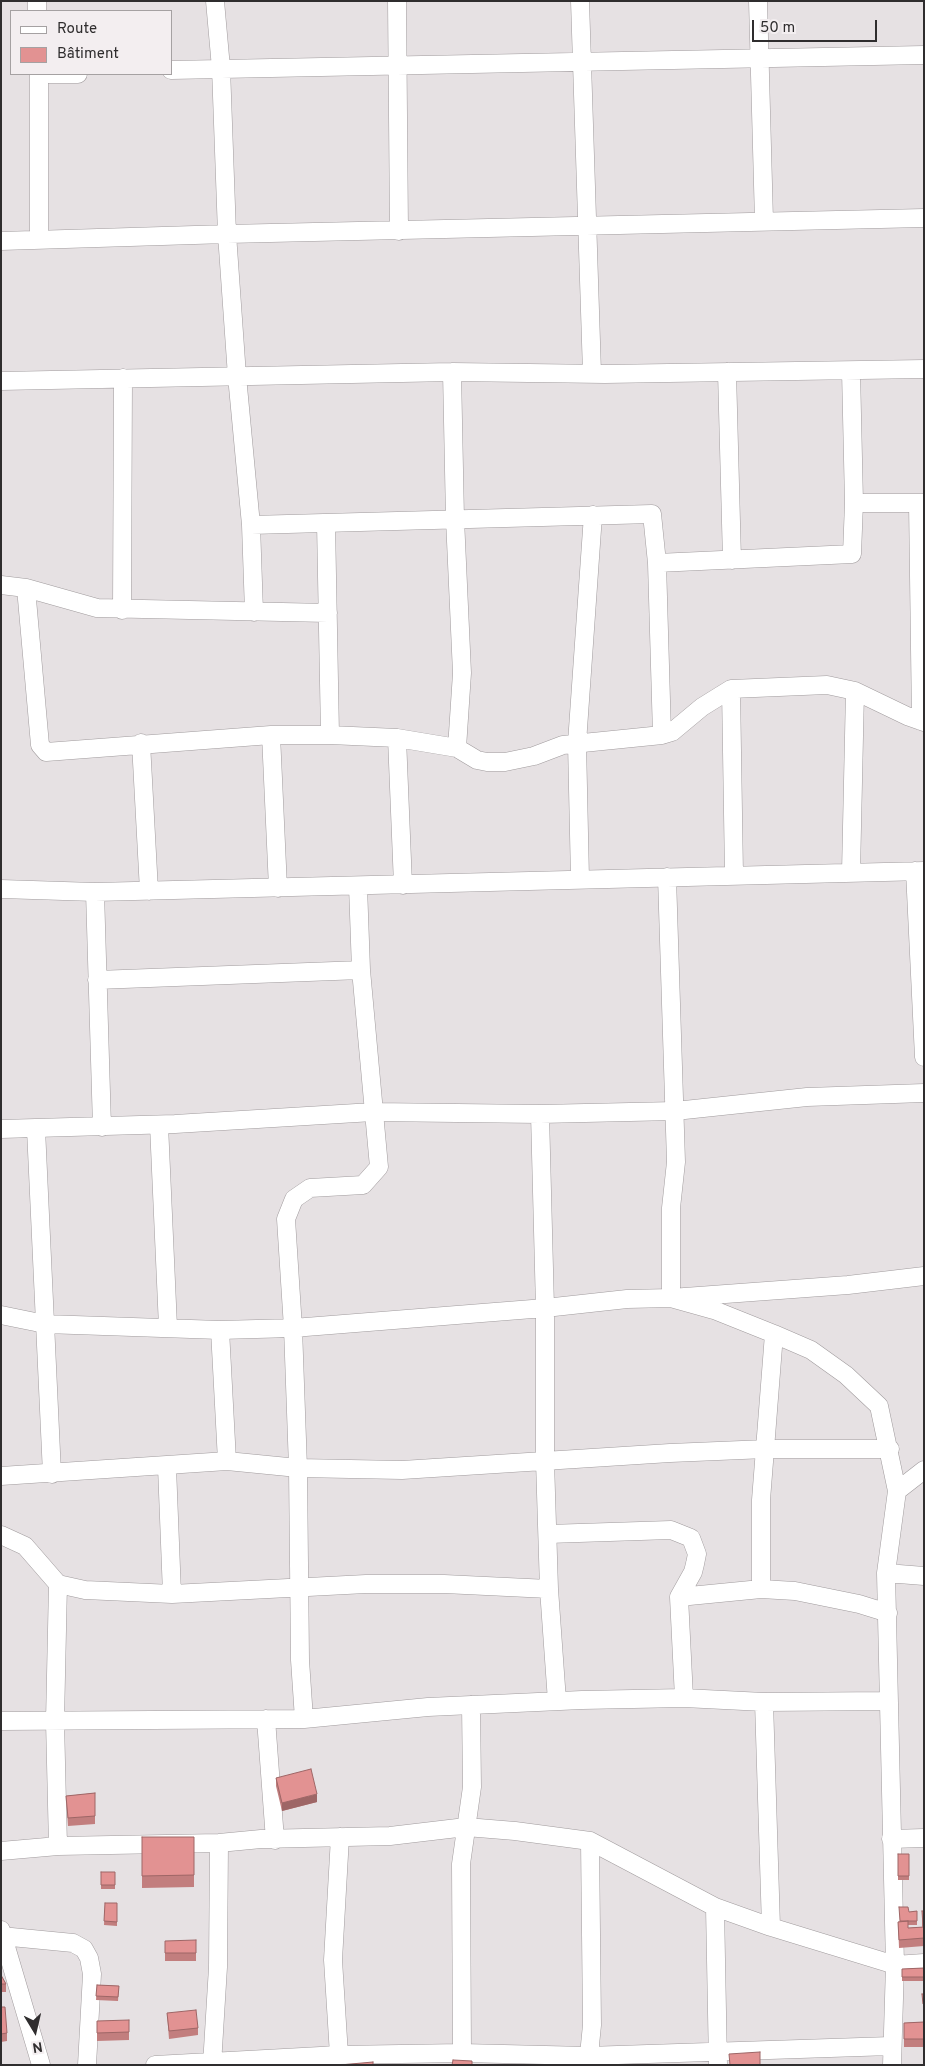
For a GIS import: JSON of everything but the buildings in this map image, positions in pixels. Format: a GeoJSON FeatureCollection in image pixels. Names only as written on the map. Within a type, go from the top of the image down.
{"type":"FeatureCollection","features":[{"type":"Feature","properties":{"kind":"street"},"geometry":{"type":"LineString","coordinates":[[215,1],[221,68],[228,234],[237,376],[251,525],[254,612]]}},
{"type":"Feature","properties":{"kind":"street"},"geometry":{"type":"LineString","coordinates":[[397,1],[399,231]]}},
{"type":"Feature","properties":{"kind":"street"},"geometry":{"type":"LineString","coordinates":[[580,1],[592,373]]}},
{"type":"Feature","properties":{"kind":"street"},"geometry":{"type":"LineString","coordinates":[[758,1],[764,221]]}},
{"type":"Feature","properties":{"kind":"street"},"geometry":{"type":"LineString","coordinates":[[172,70],[924,55]]}},
{"type":"Feature","properties":{"kind":"street"},"geometry":{"type":"LineString","coordinates":[[39,75],[39,240]]}},
{"type":"Feature","properties":{"kind":"street"},"geometry":{"type":"LineString","coordinates":[[1,241],[228,234],[586,228],[764,221],[924,218]]}},
{"type":"Feature","properties":{"kind":"street"},"geometry":{"type":"LineString","coordinates":[[1,381],[452,372],[592,373],[924,369]]}},
{"type":"Feature","properties":{"kind":"street"},"geometry":{"type":"LineString","coordinates":[[657,563],[852,554],[854,503],[851,371]]}},
{"type":"Feature","properties":{"kind":"street"},"geometry":{"type":"LineString","coordinates":[[452,372],[455,519],[462,673],[457,748]]}},
{"type":"Feature","properties":{"kind":"street"},"geometry":{"type":"LineString","coordinates":[[727,372],[732,560]]}},
{"type":"Feature","properties":{"kind":"street"},"geometry":{"type":"LineString","coordinates":[[122,610],[123,378]]}},
{"type":"Feature","properties":{"kind":"street"},"geometry":{"type":"LineString","coordinates":[[26,588],[40,745],[42,751],[48,752],[141,743],[271,735],[330,735],[396,738],[457,748],[477,760],[504,762],[577,743],[662,735],[672,732],[702,707],[731,689],[827,685],[856,691],[922,721],[921,503],[854,503]]}},
{"type":"Feature","properties":{"kind":"street"},"geometry":{"type":"LineString","coordinates":[[251,525],[652,514],[657,563],[662,735]]}},
{"type":"Feature","properties":{"kind":"street"},"geometry":{"type":"LineString","coordinates":[[580,879],[577,743],[593,515]]}},
{"type":"Feature","properties":{"kind":"street"},"geometry":{"type":"LineString","coordinates":[[326,523],[330,735]]}},
{"type":"Feature","properties":{"kind":"street"},"geometry":{"type":"LineString","coordinates":[[1,585],[26,588],[82,605],[122,610],[328,613]]}},
{"type":"Feature","properties":{"kind":"street"},"geometry":{"type":"LineString","coordinates":[[731,689],[734,875]]}},
{"type":"Feature","properties":{"kind":"street"},"geometry":{"type":"LineString","coordinates":[[851,872],[856,691]]}},
{"type":"Feature","properties":{"kind":"street"},"geometry":{"type":"LineString","coordinates":[[271,735],[278,888]]}},
{"type":"Feature","properties":{"kind":"street"},"geometry":{"type":"LineString","coordinates":[[396,738],[403,884]]}},
{"type":"Feature","properties":{"kind":"street"},"geometry":{"type":"LineString","coordinates":[[141,743],[149,891]]}},
{"type":"Feature","properties":{"kind":"street"},"geometry":{"type":"LineString","coordinates":[[1,889],[95,892],[149,891],[920,871],[924,1057]]}},
{"type":"Feature","properties":{"kind":"street"},"geometry":{"type":"LineString","coordinates":[[666,877],[676,1162],[671,1208],[671,1298]]}},
{"type":"Feature","properties":{"kind":"street"},"geometry":{"type":"LineString","coordinates":[[304,1719],[300,1660],[298,1468],[293,1328],[286,1219],[294,1199],[310,1188],[363,1185],[379,1167],[362,970],[358,886]]}},
{"type":"Feature","properties":{"kind":"street"},"geometry":{"type":"LineString","coordinates":[[95,892],[102,1126]]}},
{"type":"Feature","properties":{"kind":"street"},"geometry":{"type":"LineString","coordinates":[[97,980],[362,970]]}},
{"type":"Feature","properties":{"kind":"street"},"geometry":{"type":"LineString","coordinates":[[1,1129],[159,1125],[373,1112],[540,1114],[675,1111],[807,1097],[924,1093]]}},
{"type":"Feature","properties":{"kind":"street"},"geometry":{"type":"LineString","coordinates":[[540,1114],[545,1308],[545,1461],[549,1590],[557,1700]]}},
{"type":"Feature","properties":{"kind":"street"},"geometry":{"type":"LineString","coordinates":[[159,1125],[168,1327]]}},
{"type":"Feature","properties":{"kind":"street"},"geometry":{"type":"LineString","coordinates":[[36,1128],[52,1474]]}},
{"type":"Feature","properties":{"kind":"street"},"geometry":{"type":"LineString","coordinates":[[1,1315],[45,1324],[220,1330],[293,1328],[545,1308],[627,1299],[671,1298],[848,1285],[924,1276]]}},
{"type":"Feature","properties":{"kind":"street"},"geometry":{"type":"LineString","coordinates":[[671,1298],[714,1310],[811,1350],[846,1375],[879,1406],[890,1449],[897,1491],[886,1573],[895,1964],[891,2046],[892,2065]]}},
{"type":"Feature","properties":{"kind":"street"},"geometry":{"type":"LineString","coordinates":[[220,1330],[227,1461]]}},
{"type":"Feature","properties":{"kind":"street"},"geometry":{"type":"LineString","coordinates":[[762,1590],[761,1500],[774,1334]]}},
{"type":"Feature","properties":{"kind":"street"},"geometry":{"type":"LineString","coordinates":[[1,1476],[167,1467],[227,1461],[298,1468],[402,1470],[766,1449],[890,1449]]}},
{"type":"Feature","properties":{"kind":"street"},"geometry":{"type":"LineString","coordinates":[[167,1467],[172,1594]]}},
{"type":"Feature","properties":{"kind":"street"},"geometry":{"type":"LineString","coordinates":[[897,1491],[924,1470]]}},
{"type":"Feature","properties":{"kind":"street"},"geometry":{"type":"LineString","coordinates":[[548,1534],[671,1530],[687,1536],[695,1548],[695,1564],[694,1572],[679,1597],[684,1698]]}},
{"type":"Feature","properties":{"kind":"street"},"geometry":{"type":"LineString","coordinates":[[1,1535],[25,1546],[58,1584],[85,1590],[172,1594],[300,1586],[444,1584],[549,1590]]}},
{"type":"Feature","properties":{"kind":"street"},"geometry":{"type":"LineString","coordinates":[[886,1573],[924,1576]]}},
{"type":"Feature","properties":{"kind":"street"},"geometry":{"type":"LineString","coordinates":[[58,1584],[55,1721],[58,1846]]}},
{"type":"Feature","properties":{"kind":"street"},"geometry":{"type":"LineString","coordinates":[[679,1597],[762,1590],[795,1591],[859,1604],[888,1613]]}},
{"type":"Feature","properties":{"kind":"street"},"geometry":{"type":"LineString","coordinates":[[1,1721],[304,1719],[557,1700],[684,1698],[764,1702],[888,1701]]}},
{"type":"Feature","properties":{"kind":"street"},"geometry":{"type":"LineString","coordinates":[[764,1702],[772,1928]]}},
{"type":"Feature","properties":{"kind":"street"},"geometry":{"type":"LineString","coordinates":[[462,2053],[461,1864],[473,1763],[471,1705]]}},
{"type":"Feature","properties":{"kind":"street"},"geometry":{"type":"LineString","coordinates":[[266,1719],[275,1840]]}},
{"type":"Feature","properties":{"kind":"street"},"geometry":{"type":"LineString","coordinates":[[1,1851],[58,1846],[219,1843],[261,1839],[390,1836],[466,1826],[590,1841],[715,1907],[772,1928],[895,1964],[924,1963]]}},
{"type":"Feature","properties":{"kind":"street"},"geometry":{"type":"LineString","coordinates":[[339,2055],[333,1960],[340,1837]]}},
{"type":"Feature","properties":{"kind":"street"},"geometry":{"type":"LineString","coordinates":[[891,1839],[924,1838]]}},
{"type":"Feature","properties":{"kind":"street"},"geometry":{"type":"LineString","coordinates":[[587,2060],[592,2025],[590,1841]]}},
{"type":"Feature","properties":{"kind":"street"},"geometry":{"type":"LineString","coordinates":[[212,2063],[218,1967],[219,1843]]}},
{"type":"Feature","properties":{"kind":"street"},"geometry":{"type":"LineString","coordinates":[[715,1907],[718,2058]]}},
{"type":"Feature","properties":{"kind":"street"},"geometry":{"type":"LineString","coordinates":[[42,2065],[2,1934],[73,1943],[84,1948],[89,1958],[92,1974],[87,2065]]}},
{"type":"Feature","properties":{"kind":"street"},"geometry":{"type":"LineString","coordinates":[[155,2065],[339,2055],[462,2053],[587,2060],[718,2058],[891,2046]]}}]}
